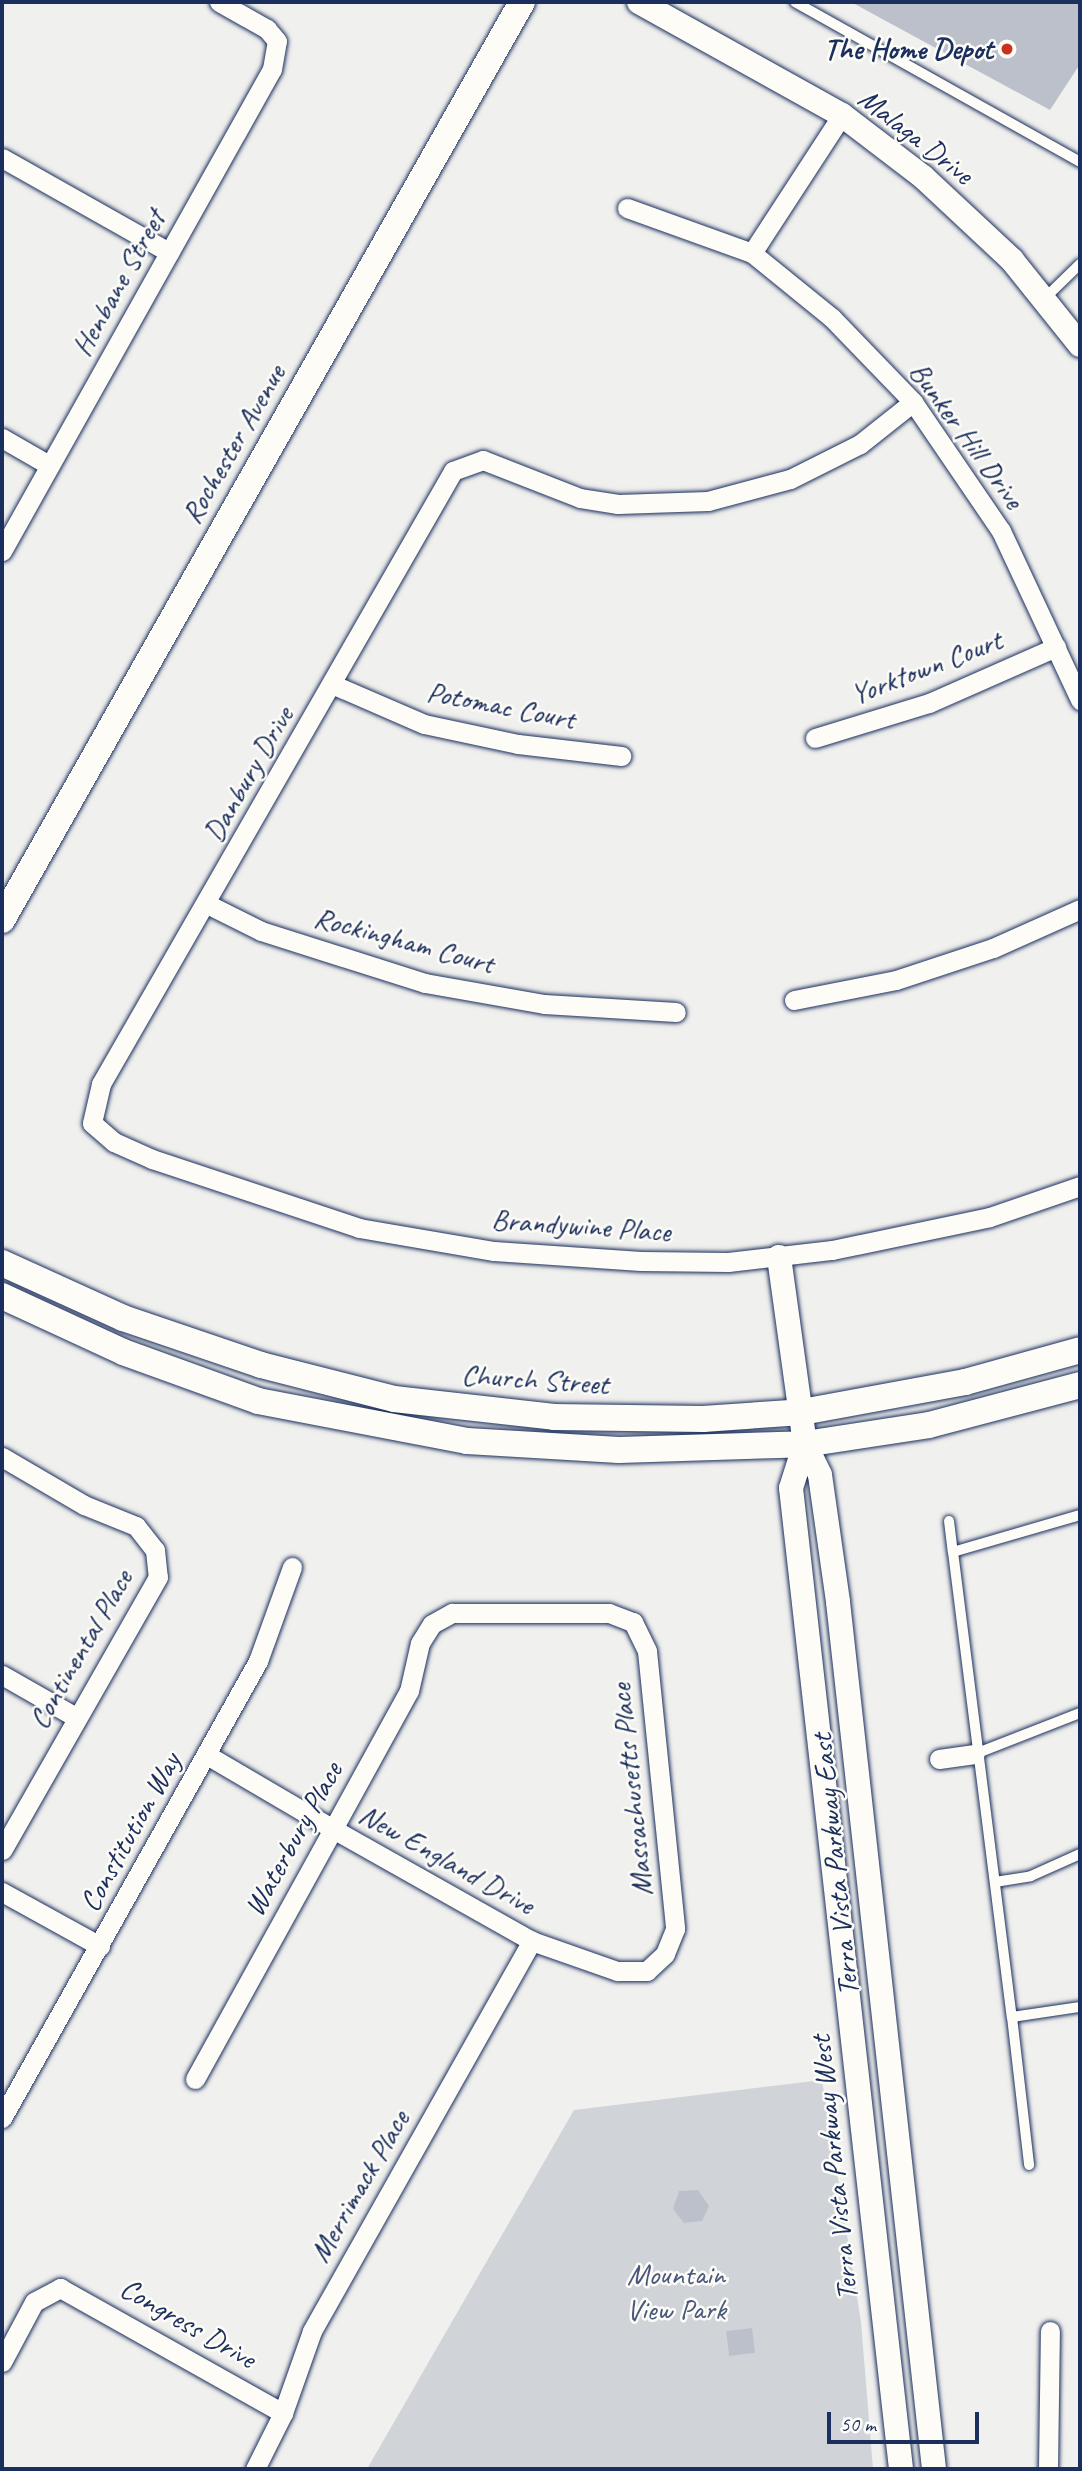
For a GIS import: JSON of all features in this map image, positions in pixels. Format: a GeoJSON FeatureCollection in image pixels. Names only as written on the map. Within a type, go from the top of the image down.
{"type":"FeatureCollection","features":[{"type":"Feature","properties":{"kind":"main road","name":"Rochester Avenue"},"geometry":{"type":"LineString","coordinates":[[2,920],[522,2]]}},
{"type":"Feature","properties":{"kind":"main road","name":"Church Street"},"geometry":{"type":"LineString","coordinates":[[2,1263],[80,1301],[205,1349],[394,1399],[622,1419],[802,1412],[965,1382],[1080,1350]]}},
{"type":"Feature","properties":{"kind":"main road"},"geometry":{"type":"LineString","coordinates":[[2,1296],[204,1383],[258,1401],[467,1441],[619,1450],[805,1444],[929,1425],[1080,1385]]}},
{"type":"Feature","properties":{"kind":"street","name":"Henbane Street"},"geometry":{"type":"LineString","coordinates":[[2,551],[268,78],[277,41],[267,29],[219,2]]}},
{"type":"Feature","properties":{"kind":"street","name":"Malaga Drive"},"geometry":{"type":"LineString","coordinates":[[639,2],[842,115],[923,177],[1012,260],[1080,345]]}},
{"type":"Feature","properties":{"kind":"street"},"geometry":{"type":"LineString","coordinates":[[752,253],[842,115]]}},
{"type":"Feature","properties":{"kind":"street"},"geometry":{"type":"LineString","coordinates":[[2,158],[169,252]]}},
{"type":"Feature","properties":{"kind":"street","name":"Bunker Hill Drive"},"geometry":{"type":"LineString","coordinates":[[628,208],[752,253],[832,318],[913,402],[1001,531],[1080,700]]}},
{"type":"Feature","properties":{"kind":"street","name":"Danbury Drive"},"geometry":{"type":"LineString","coordinates":[[92,1123],[101,1084],[334,685],[440,487],[468,462],[483,460],[580,498],[618,504],[708,501],[790,479],[860,444],[913,402]]}},
{"type":"Feature","properties":{"kind":"street"},"geometry":{"type":"LineString","coordinates":[[2,438],[49,465]]}},
{"type":"Feature","properties":{"kind":"street","name":"Yorktown Court"},"geometry":{"type":"LineString","coordinates":[[815,738],[929,703],[1056,647]]}},
{"type":"Feature","properties":{"kind":"street","name":"Potomac Court"},"geometry":{"type":"LineString","coordinates":[[334,685],[424,724],[518,744],[621,756]]}},
{"type":"Feature","properties":{"kind":"street","name":"Rockingham Court"},"geometry":{"type":"LineString","coordinates":[[207,904],[261,931],[425,983],[544,1004],[676,1012]]}},
{"type":"Feature","properties":{"kind":"street"},"geometry":{"type":"LineString","coordinates":[[794,1000],[896,980],[993,948],[1080,909]]}},
{"type":"Feature","properties":{"kind":"street","name":"Brandywine Place"},"geometry":{"type":"LineString","coordinates":[[92,1123],[114,1142],[152,1159],[359,1228],[494,1251],[641,1261],[779,1257],[978,1220],[1080,1186]]}},
{"type":"Feature","properties":{"kind":"street","name":"Terra Vista Parkway East"},"geometry":{"type":"LineString","coordinates":[[779,1257],[805,1444],[820,1475],[838,1602],[934,2469]]}},
{"type":"Feature","properties":{"kind":"street","name":"Terra Vista Parkway West"},"geometry":{"type":"LineString","coordinates":[[805,1444],[791,1488],[901,2469]]}},
{"type":"Feature","properties":{"kind":"street","name":"Continental Place"},"geometry":{"type":"LineString","coordinates":[[2,1457],[84,1505],[136,1526],[155,1550],[158,1577],[74,1716],[2,1850]]}},
{"type":"Feature","properties":{"kind":"street","name":"Constitution Way"},"geometry":{"type":"LineString","coordinates":[[2,2118],[258,1661],[292,1567]]}},
{"type":"Feature","properties":{"kind":"street","name":"Massachusetts Place"},"geometry":{"type":"LineString","coordinates":[[432,1624],[452,1614],[609,1613],[633,1622],[647,1651],[675,1929],[665,1954]]}},
{"type":"Feature","properties":{"kind":"street","name":"Waterbury Place"},"geometry":{"type":"LineString","coordinates":[[195,2079],[409,1691],[420,1643],[432,1624]]}},
{"type":"Feature","properties":{"kind":"street"},"geometry":{"type":"LineString","coordinates":[[2,1675],[74,1716]]}},
{"type":"Feature","properties":{"kind":"street"},"geometry":{"type":"LineString","coordinates":[[939,1759],[975,1754]]}},
{"type":"Feature","properties":{"kind":"street","name":"New England Drive"},"geometry":{"type":"LineString","coordinates":[[207,1755],[532,1941],[617,1971],[647,1971],[665,1954]]}},
{"type":"Feature","properties":{"kind":"street"},"geometry":{"type":"LineString","coordinates":[[2,1892],[100,1946]]}},
{"type":"Feature","properties":{"kind":"street","name":"Merrimack Place"},"geometry":{"type":"LineString","coordinates":[[255,2469],[283,2413],[312,2331],[532,1941]]}},
{"type":"Feature","properties":{"kind":"street","name":"Congress Drive"},"geometry":{"type":"LineString","coordinates":[[2,2362],[34,2302],[60,2288],[283,2413]]}},
{"type":"Feature","properties":{"kind":"street"},"geometry":{"type":"LineString","coordinates":[[1048,2469],[1051,2331]]}},
{"type":"Feature","properties":{"kind":"lane"},"geometry":{"type":"LineString","coordinates":[[794,2],[1080,162]]}},
{"type":"Feature","properties":{"kind":"lane"},"geometry":{"type":"LineString","coordinates":[[1043,299],[1080,264]]}},
{"type":"Feature","properties":{"kind":"lane"},"geometry":{"type":"LineString","coordinates":[[953,1552],[1080,1516]]}},
{"type":"Feature","properties":{"kind":"lane"},"geometry":{"type":"LineString","coordinates":[[949,1521],[975,1754],[988,1805],[1029,2165]]}},
{"type":"Feature","properties":{"kind":"lane"},"geometry":{"type":"LineString","coordinates":[[975,1754],[1080,1713]]}},
{"type":"Feature","properties":{"kind":"lane"},"geometry":{"type":"LineString","coordinates":[[995,1882],[1031,1876],[1080,1854]]}},
{"type":"Feature","properties":{"kind":"lane"},"geometry":{"type":"LineString","coordinates":[[1012,2017],[1080,2007]]}},
{"type":"Feature","properties":{"kind":"green space","name":"Mountain View Park"},"geometry":{"type":"Polygon","coordinates":[[[822,2080],[861,2322],[873,2469],[367,2469],[574,2110],[822,2080]]]}},
{"type":"Feature","properties":{"kind":"building","name":"The Home Depot"},"geometry":{"type":"Polygon","coordinates":[[[851,2],[1080,2],[1080,64],[1050,110],[851,2]]]}},
{"type":"Feature","properties":{"kind":"building"},"geometry":{"type":"Polygon","coordinates":[[[698,2190],[709,2206],[702,2221],[684,2223],[673,2209],[679,2191],[698,2190]]]}},
{"type":"Feature","properties":{"kind":"building"},"geometry":{"type":"Polygon","coordinates":[[[752,2328],[755,2353],[729,2356],[726,2331],[752,2328]]]}},
{"type":"Feature","properties":{"kind":"place","name":"The Home Depot"},"geometry":{"type":"Point","coordinates":[1007,49]}}]}
